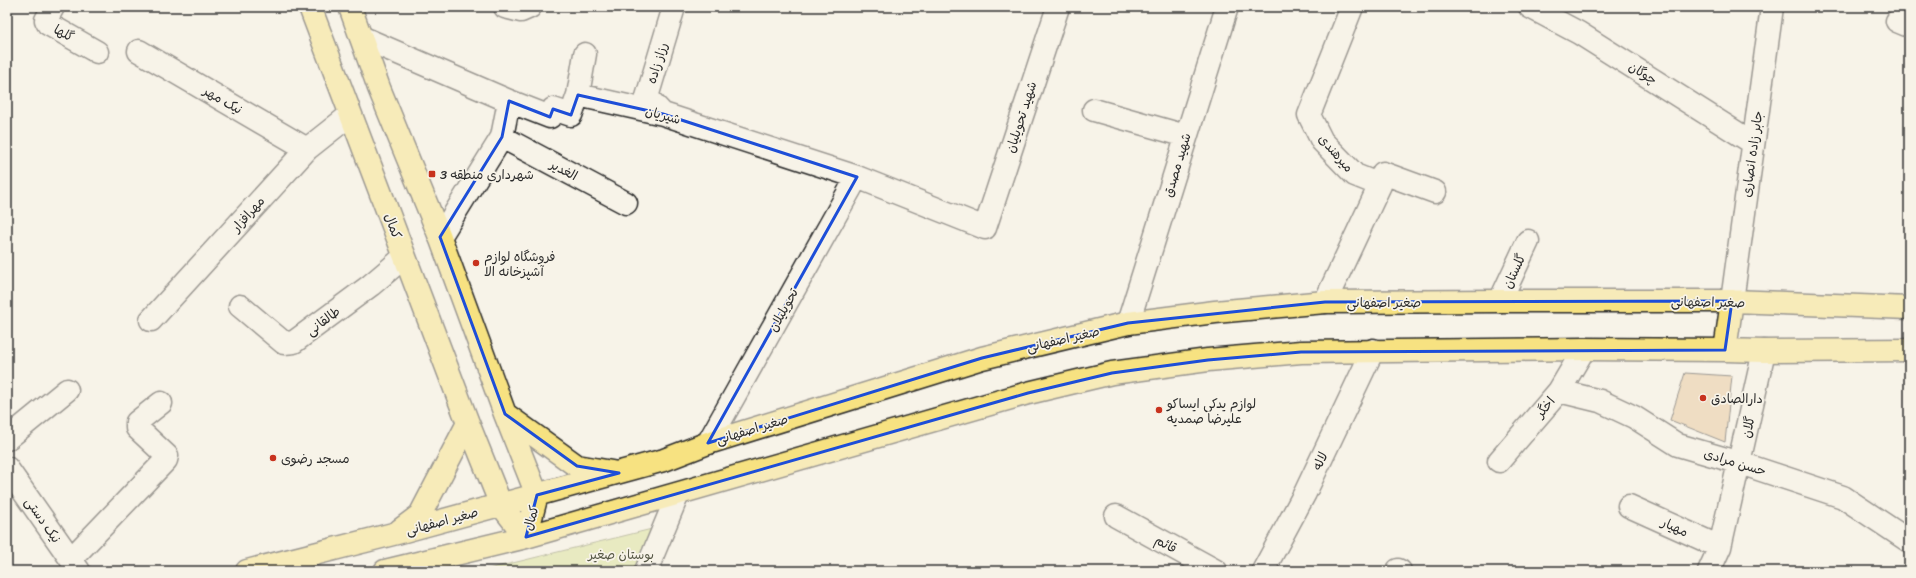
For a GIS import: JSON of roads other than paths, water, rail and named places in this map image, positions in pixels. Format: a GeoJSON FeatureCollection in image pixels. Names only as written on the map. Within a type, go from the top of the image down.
{"type":"FeatureCollection","features":[{"type":"Feature","properties":{"kind":"main road","name":"کمال"},"geometry":{"type":"LineString","coordinates":[[310,7],[404,257],[501,505],[526,537]]}},
{"type":"Feature","properties":{"kind":"main road","name":"کمال"},"geometry":{"type":"LineString","coordinates":[[350,7],[379,88],[440,237],[505,414],[537,495],[526,537]]}},
{"type":"Feature","properties":{"kind":"main road","name":"صغیر اصفهانی"},"geometry":{"type":"LineString","coordinates":[[247,571],[397,533],[619,473],[664,460],[708,443],[982,358],[1128,323],[1215,312],[1325,302],[1732,301],[1909,308]]}},
{"type":"Feature","properties":{"kind":"main road"},"geometry":{"type":"LineString","coordinates":[[1725,350],[1732,301]]}},
{"type":"Feature","properties":{"kind":"main road"},"geometry":{"type":"LineString","coordinates":[[385,571],[526,537],[1028,393],[1112,373],[1208,360],[1301,352],[1373,350],[1584,349],[1764,351],[1909,350]]}},
{"type":"Feature","properties":{"kind":"main road"},"geometry":{"type":"LineString","coordinates":[[505,414],[577,466],[619,473]]}},
{"type":"Feature","properties":{"kind":"main road"},"geometry":{"type":"LineString","coordinates":[[397,533],[420,515],[468,423]]}},
{"type":"Feature","properties":{"kind":"street","name":"گلها"},"geometry":{"type":"LineString","coordinates":[[53,7],[46,20],[48,24],[97,52]]}},
{"type":"Feature","properties":{"kind":"street"},"geometry":{"type":"LineString","coordinates":[[505,7],[521,11],[530,7]]}},
{"type":"Feature","properties":{"kind":"street","name":"رزاز زاده"},"geometry":{"type":"LineString","coordinates":[[663,114],[647,97],[674,7]]}},
{"type":"Feature","properties":{"kind":"street","name":"شهید مصدق"},"geometry":{"type":"LineString","coordinates":[[1128,323],[1227,7]]}},
{"type":"Feature","properties":{"kind":"street","name":"میرهندی"},"geometry":{"type":"LineString","coordinates":[[1352,7],[1309,115],[1322,141],[1355,175],[1380,185]]}},
{"type":"Feature","properties":{"kind":"street","name":"چوگان"},"geometry":{"type":"LineString","coordinates":[[1530,7],[1579,33],[1753,143]]}},
{"type":"Feature","properties":{"kind":"street","name":"شهید تحویلیان"},"geometry":{"type":"LineString","coordinates":[[985,228],[1055,8]]}},
{"type":"Feature","properties":{"kind":"street","name":"جابر زاده انصاری"},"geometry":{"type":"LineString","coordinates":[[1732,301],[1753,143],[1767,9]]}},
{"type":"Feature","properties":{"kind":"street"},"geometry":{"type":"LineString","coordinates":[[361,37],[509,101],[550,117],[553,109],[571,115],[578,95],[585,54]]}},
{"type":"Feature","properties":{"kind":"street","name":"نیک مهر"},"geometry":{"type":"LineString","coordinates":[[139,52],[307,149]]}},
{"type":"Feature","properties":{"kind":"street","name":"شیریان"},"geometry":{"type":"LineString","coordinates":[[578,95],[663,114],[858,177],[985,228]]}},
{"type":"Feature","properties":{"kind":"street"},"geometry":{"type":"LineString","coordinates":[[440,237],[502,137],[509,101]]}},
{"type":"Feature","properties":{"kind":"street"},"geometry":{"type":"LineString","coordinates":[[1094,110],[1186,136]]}},
{"type":"Feature","properties":{"kind":"street","name":"مهرافزار"},"geometry":{"type":"LineString","coordinates":[[151,320],[307,149],[350,115]]}},
{"type":"Feature","properties":{"kind":"street","name":"الغدیر"},"geometry":{"type":"LineString","coordinates":[[502,137],[626,203]]}},
{"type":"Feature","properties":{"kind":"street"},"geometry":{"type":"LineString","coordinates":[[1325,302],[1380,185],[1383,173],[1435,192]]}},
{"type":"Feature","properties":{"kind":"street","name":"تحویلیلان"},"geometry":{"type":"LineString","coordinates":[[708,443],[858,177]]}},
{"type":"Feature","properties":{"kind":"street","name":"گلستان"},"geometry":{"type":"LineString","coordinates":[[1500,301],[1528,241]]}},
{"type":"Feature","properties":{"kind":"street","name":"طالقانی"},"geometry":{"type":"LineString","coordinates":[[240,306],[284,343],[294,342],[371,285],[404,257]]}},
{"type":"Feature","properties":{"kind":"street","name":"اخگر"},"geometry":{"type":"LineString","coordinates":[[1499,461],[1558,391],[1584,349]]}},
{"type":"Feature","properties":{"kind":"street","name":"لاله"},"geometry":{"type":"LineString","coordinates":[[1263,571],[1305,493],[1373,350]]}},
{"type":"Feature","properties":{"kind":"street","name":"گلان"},"geometry":{"type":"LineString","coordinates":[[1709,571],[1720,547],[1764,351]]}},
{"type":"Feature","properties":{"kind":"street"},"geometry":{"type":"LineString","coordinates":[[7,439],[67,390]]}},
{"type":"Feature","properties":{"kind":"street","name":"حسن مرادی"},"geometry":{"type":"LineString","coordinates":[[1558,391],[1600,401],[1634,417],[1678,445],[1740,463],[1843,497],[1909,541]]}},
{"type":"Feature","properties":{"kind":"street"},"geometry":{"type":"LineString","coordinates":[[75,565],[166,460],[167,456],[137,428],[137,425],[162,403]]}},
{"type":"Feature","properties":{"kind":"street","name":"نیک دستی"},"geometry":{"type":"LineString","coordinates":[[7,468],[75,565]]}},
{"type":"Feature","properties":{"kind":"street"},"geometry":{"type":"LineString","coordinates":[[646,571],[678,494]]}},
{"type":"Feature","properties":{"kind":"street","name":"مهیار"},"geometry":{"type":"LineString","coordinates":[[1629,506],[1720,547]]}},
{"type":"Feature","properties":{"kind":"street","name":"قائم"},"geometry":{"type":"LineString","coordinates":[[1116,516],[1216,571]]}},
{"type":"Feature","properties":{"kind":"place","name":"شهرداری منطقه 3"},"geometry":{"type":"Point","coordinates":[432,174]}},
{"type":"Feature","properties":{"kind":"place","name":"فروشگاه لوازم آشپزخانه الا"},"geometry":{"type":"Point","coordinates":[476,263]}},
{"type":"Feature","properties":{"kind":"place","name":"دارالصادق"},"geometry":{"type":"Point","coordinates":[1703,398]}},
{"type":"Feature","properties":{"kind":"place","name":"لوازم یدکی ایساکو علیرضا صمدیه"},"geometry":{"type":"Point","coordinates":[1159,410]}},
{"type":"Feature","properties":{"kind":"place","name":"مسجد رضوی"},"geometry":{"type":"Point","coordinates":[273,458]}},
{"type":"Feature","properties":{"kind":"park label","name":"بوستان صغیر"},"geometry":{"type":"Point","coordinates":[621,554]}}]}
